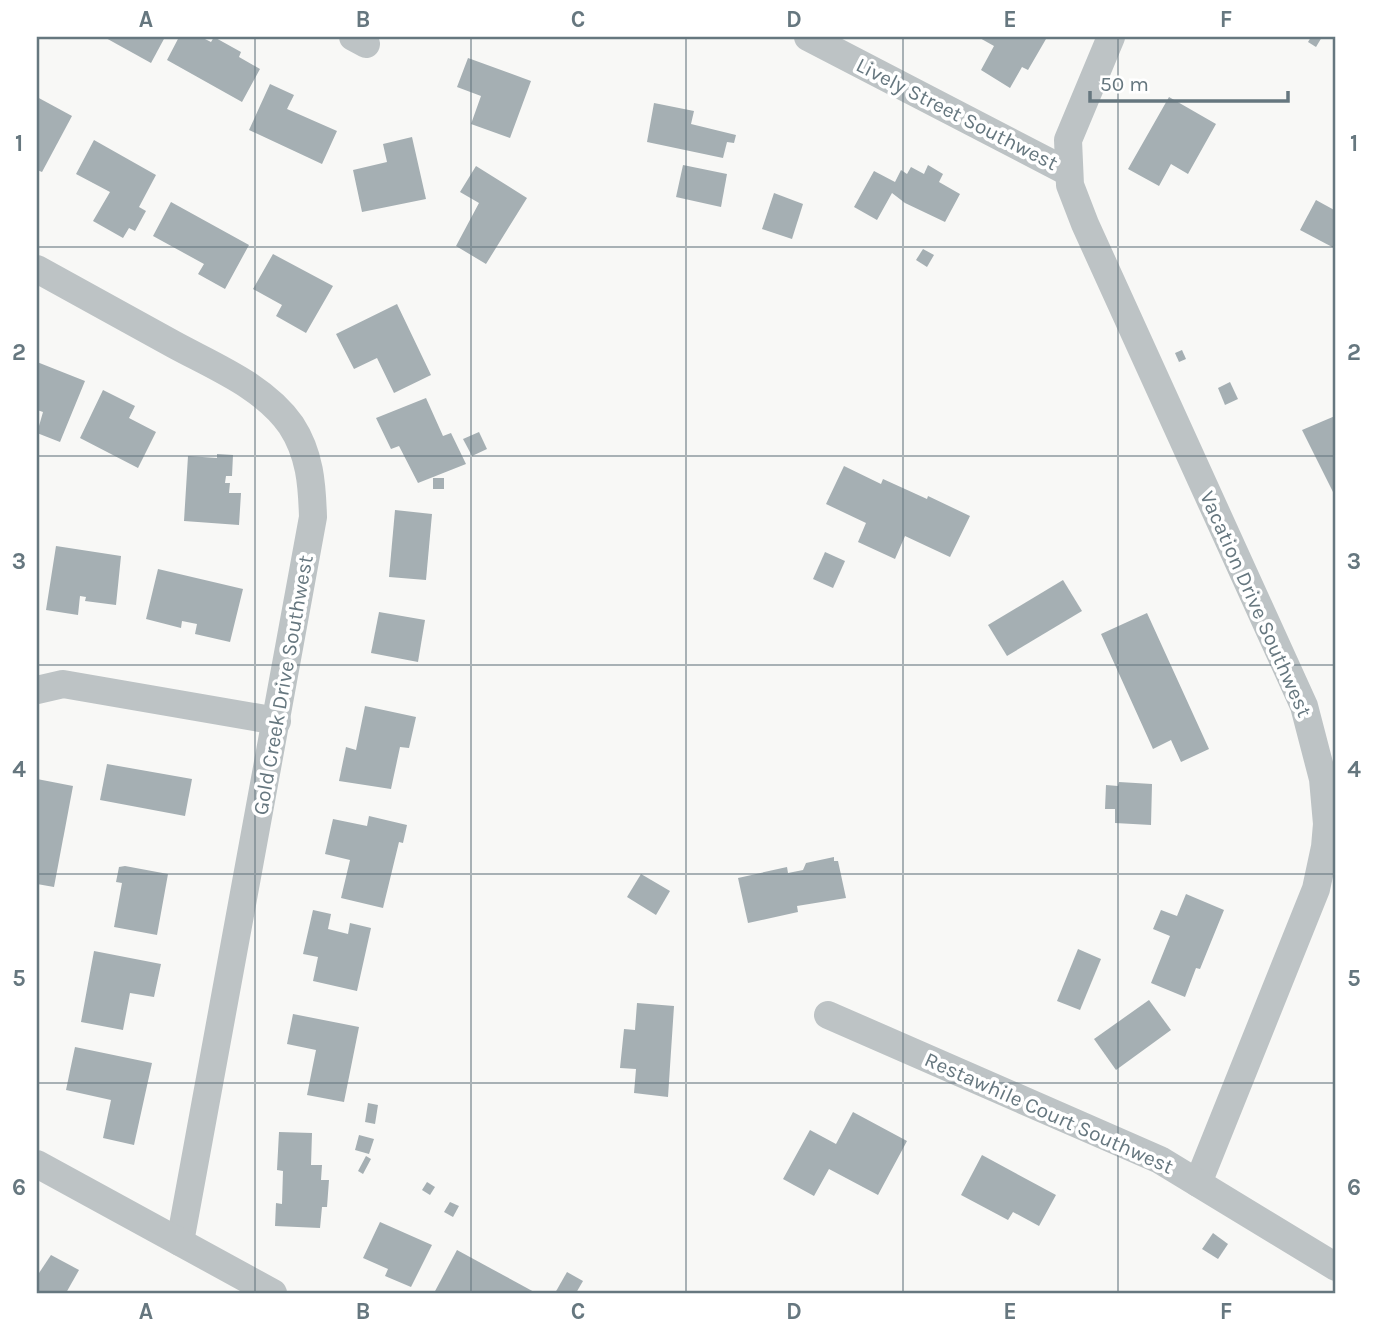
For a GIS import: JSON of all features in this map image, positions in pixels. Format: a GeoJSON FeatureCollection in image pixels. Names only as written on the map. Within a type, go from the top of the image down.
{"type":"FeatureCollection","features":[{"type":"Feature","properties":{"kind":"street","name":"Lively Street Southwest"},"geometry":{"type":"LineString","coordinates":[[808,37],[1068,172]]}},
{"type":"Feature","properties":{"kind":"street","name":"Vacation Drive Southwest"},"geometry":{"type":"LineString","coordinates":[[1111,37],[1068,140],[1068,172],[1085,224],[1304,706],[1323,779],[1327,824],[1316,889],[1198,1183]]}},
{"type":"Feature","properties":{"kind":"street","name":"Gold Creek Drive Southwest"},"geometry":{"type":"LineString","coordinates":[[37,269],[249,386],[276,408],[303,446],[312,475],[313,517],[180,1242]]}},
{"type":"Feature","properties":{"kind":"street"},"geometry":{"type":"LineString","coordinates":[[37,690],[63,684],[277,722]]}},
{"type":"Feature","properties":{"kind":"street","name":"Restawhile Court Southwest"},"geometry":{"type":"LineString","coordinates":[[828,1015],[1160,1160],[1336,1267]]}},
{"type":"Feature","properties":{"kind":"street"},"geometry":{"type":"LineString","coordinates":[[37,1164],[274,1293]]}},
{"type":"Feature","properties":{"kind":"building"},"geometry":{"type":"Polygon","coordinates":[[[104,37],[165,37],[151,63],[104,37]]]}},
{"type":"Feature","properties":{"kind":"building"},"geometry":{"type":"Polygon","coordinates":[[[179,37],[201,37],[211,42],[214,37],[241,52],[239,57],[260,69],[242,102],[167,60],[179,37]]]}},
{"type":"Feature","properties":{"kind":"building"},"geometry":{"type":"Polygon","coordinates":[[[978,37],[1046,39],[1028,70],[1022,67],[1010,88],[981,70],[994,46],[978,37]]]}},
{"type":"Feature","properties":{"kind":"building"},"geometry":{"type":"Polygon","coordinates":[[[1311,37],[1322,37],[1316,47],[1308,42],[1311,37]]]}},
{"type":"Feature","properties":{"kind":"building"},"geometry":{"type":"Polygon","coordinates":[[[468,58],[531,81],[510,138],[471,124],[481,96],[457,87],[468,58]]]}},
{"type":"Feature","properties":{"kind":"building"},"geometry":{"type":"Polygon","coordinates":[[[270,84],[294,95],[287,109],[337,131],[322,164],[249,130],[270,84]]]}},
{"type":"Feature","properties":{"kind":"building"},"geometry":{"type":"Polygon","coordinates":[[[37,97],[72,116],[42,172],[37,170],[37,97]]]}},
{"type":"Feature","properties":{"kind":"building"},"geometry":{"type":"Polygon","coordinates":[[[1169,97],[1216,124],[1188,174],[1171,164],[1159,186],[1128,169],[1169,97]]]}},
{"type":"Feature","properties":{"kind":"building"},"geometry":{"type":"Polygon","coordinates":[[[654,103],[694,111],[691,124],[736,135],[734,143],[727,142],[723,158],[647,142],[654,103]]]}},
{"type":"Feature","properties":{"kind":"building"},"geometry":{"type":"Polygon","coordinates":[[[412,137],[426,199],[362,212],[353,170],[387,162],[383,144],[412,137]]]}},
{"type":"Feature","properties":{"kind":"building"},"geometry":{"type":"Polygon","coordinates":[[[94,140],[156,175],[139,207],[146,211],[135,231],[129,228],[123,238],[93,221],[110,192],[76,174],[94,140]]]}},
{"type":"Feature","properties":{"kind":"building"},"geometry":{"type":"Polygon","coordinates":[[[683,165],[727,174],[721,207],[676,197],[683,165]]]}},
{"type":"Feature","properties":{"kind":"building"},"geometry":{"type":"Polygon","coordinates":[[[928,165],[943,174],[939,182],[960,194],[945,222],[905,203],[892,193],[877,220],[854,207],[874,171],[895,182],[901,170],[907,174],[911,167],[924,174],[928,165]]]}},
{"type":"Feature","properties":{"kind":"building"},"geometry":{"type":"Polygon","coordinates":[[[476,166],[527,198],[486,264],[456,246],[479,203],[460,192],[476,166]]]}},
{"type":"Feature","properties":{"kind":"building"},"geometry":{"type":"Polygon","coordinates":[[[774,193],[803,204],[792,239],[762,229],[774,193]]]}},
{"type":"Feature","properties":{"kind":"building"},"geometry":{"type":"Polygon","coordinates":[[[1316,200],[1336,211],[1336,249],[1300,230],[1316,200]]]}},
{"type":"Feature","properties":{"kind":"building"},"geometry":{"type":"Polygon","coordinates":[[[171,202],[249,245],[225,289],[198,274],[204,264],[153,236],[171,202]]]}},
{"type":"Feature","properties":{"kind":"building"},"geometry":{"type":"Polygon","coordinates":[[[923,249],[934,255],[927,267],[916,260],[923,249]]]}},
{"type":"Feature","properties":{"kind":"building"},"geometry":{"type":"Polygon","coordinates":[[[273,254],[333,286],[306,333],[276,316],[282,305],[253,289],[273,254]]]}},
{"type":"Feature","properties":{"kind":"building"},"geometry":{"type":"Polygon","coordinates":[[[397,304],[431,375],[394,393],[377,358],[354,369],[336,334],[397,304]]]}},
{"type":"Feature","properties":{"kind":"building"},"geometry":{"type":"Polygon","coordinates":[[[1182,350],[1186,359],[1179,362],[1175,353],[1182,350]]]}},
{"type":"Feature","properties":{"kind":"building"},"geometry":{"type":"Polygon","coordinates":[[[37,362],[85,381],[60,442],[37,433],[43,412],[37,410],[37,362]]]}},
{"type":"Feature","properties":{"kind":"building"},"geometry":{"type":"Polygon","coordinates":[[[1230,382],[1238,399],[1225,405],[1218,388],[1230,382]]]}},
{"type":"Feature","properties":{"kind":"building"},"geometry":{"type":"Polygon","coordinates":[[[103,390],[135,406],[129,418],[156,432],[138,468],[80,438],[103,390]]]}},
{"type":"Feature","properties":{"kind":"building"},"geometry":{"type":"Polygon","coordinates":[[[426,398],[443,436],[451,433],[466,464],[418,483],[399,446],[391,449],[376,418],[426,398]]]}},
{"type":"Feature","properties":{"kind":"building"},"geometry":{"type":"Polygon","coordinates":[[[1335,416],[1336,418],[1336,498],[1302,430],[1335,416]]]}},
{"type":"Feature","properties":{"kind":"building"},"geometry":{"type":"Polygon","coordinates":[[[479,432],[487,449],[472,456],[463,439],[479,432]]]}},
{"type":"Feature","properties":{"kind":"building"},"geometry":{"type":"Polygon","coordinates":[[[217,454],[233,455],[232,476],[226,476],[225,483],[230,483],[229,493],[241,493],[239,525],[184,521],[188,456],[217,458],[217,454]]]}},
{"type":"Feature","properties":{"kind":"building"},"geometry":{"type":"Polygon","coordinates":[[[844,466],[881,484],[883,479],[927,499],[928,496],[970,516],[950,557],[905,536],[895,559],[858,542],[866,523],[826,504],[844,466]]]}},
{"type":"Feature","properties":{"kind":"building"},"geometry":{"type":"Polygon","coordinates":[[[433,478],[444,478],[444,489],[433,489],[433,478]]]}},
{"type":"Feature","properties":{"kind":"building"},"geometry":{"type":"Polygon","coordinates":[[[395,510],[432,514],[426,580],[389,577],[395,510]]]}},
{"type":"Feature","properties":{"kind":"building"},"geometry":{"type":"Polygon","coordinates":[[[56,546],[121,556],[116,605],[85,601],[86,597],[80,596],[78,615],[46,610],[56,546]]]}},
{"type":"Feature","properties":{"kind":"building"},"geometry":{"type":"Polygon","coordinates":[[[825,552],[845,561],[833,588],[813,579],[825,552]]]}},
{"type":"Feature","properties":{"kind":"building"},"geometry":{"type":"Polygon","coordinates":[[[158,569],[243,589],[230,642],[195,634],[197,624],[182,621],[181,628],[146,619],[158,569]]]}},
{"type":"Feature","properties":{"kind":"building"},"geometry":{"type":"Polygon","coordinates":[[[1063,580],[1082,611],[1007,656],[988,625],[1063,580]]]}},
{"type":"Feature","properties":{"kind":"building"},"geometry":{"type":"Polygon","coordinates":[[[379,612],[425,620],[418,662],[371,653],[379,612]]]}},
{"type":"Feature","properties":{"kind":"building"},"geometry":{"type":"Polygon","coordinates":[[[1147,613],[1209,749],[1181,762],[1171,740],[1153,749],[1101,634],[1147,613]]]}},
{"type":"Feature","properties":{"kind":"building"},"geometry":{"type":"Polygon","coordinates":[[[365,706],[416,717],[409,748],[400,747],[391,789],[339,781],[346,747],[356,750],[365,706]]]}},
{"type":"Feature","properties":{"kind":"building"},"geometry":{"type":"Polygon","coordinates":[[[107,764],[192,779],[185,816],[100,800],[107,764]]]}},
{"type":"Feature","properties":{"kind":"building"},"geometry":{"type":"Polygon","coordinates":[[[37,779],[73,786],[54,887],[37,884],[37,779]]]}},
{"type":"Feature","properties":{"kind":"building"},"geometry":{"type":"Polygon","coordinates":[[[1119,782],[1152,784],[1151,825],[1115,823],[1115,809],[1105,809],[1106,785],[1118,786],[1119,782]]]}},
{"type":"Feature","properties":{"kind":"building"},"geometry":{"type":"Polygon","coordinates":[[[369,816],[407,825],[403,843],[399,842],[383,908],[341,898],[350,860],[325,854],[333,819],[367,826],[369,816]]]}},
{"type":"Feature","properties":{"kind":"building"},"geometry":{"type":"Polygon","coordinates":[[[834,857],[834,861],[838,861],[846,898],[797,906],[798,912],[748,923],[738,878],[787,867],[788,873],[803,870],[806,863],[834,857]]]}},
{"type":"Feature","properties":{"kind":"building"},"geometry":{"type":"Polygon","coordinates":[[[119,867],[168,874],[157,935],[114,927],[122,883],[116,882],[119,867]]]}},
{"type":"Feature","properties":{"kind":"building"},"geometry":{"type":"Polygon","coordinates":[[[641,874],[670,891],[656,915],[627,897],[641,874]]]}},
{"type":"Feature","properties":{"kind":"building"},"geometry":{"type":"Polygon","coordinates":[[[1186,894],[1224,910],[1200,969],[1196,968],[1185,997],[1151,983],[1170,936],[1153,929],[1161,910],[1177,916],[1186,894]]]}},
{"type":"Feature","properties":{"kind":"building"},"geometry":{"type":"Polygon","coordinates":[[[313,910],[331,914],[328,929],[348,934],[350,923],[371,928],[357,991],[313,981],[318,957],[303,954],[313,910]]]}},
{"type":"Feature","properties":{"kind":"building"},"geometry":{"type":"Polygon","coordinates":[[[1078,949],[1101,959],[1080,1010],[1057,1001],[1078,949]]]}},
{"type":"Feature","properties":{"kind":"building"},"geometry":{"type":"Polygon","coordinates":[[[94,951],[161,964],[154,997],[130,993],[123,1030],[81,1022],[94,951]]]}},
{"type":"Feature","properties":{"kind":"building"},"geometry":{"type":"Polygon","coordinates":[[[1149,1000],[1171,1030],[1116,1070],[1094,1039],[1149,1000]]]}},
{"type":"Feature","properties":{"kind":"building"},"geometry":{"type":"Polygon","coordinates":[[[637,1003],[674,1006],[668,1097],[634,1093],[636,1069],[620,1068],[624,1029],[635,1030],[637,1003]]]}},
{"type":"Feature","properties":{"kind":"building"},"geometry":{"type":"Polygon","coordinates":[[[293,1014],[359,1027],[344,1102],[307,1095],[316,1050],[287,1044],[293,1014]]]}},
{"type":"Feature","properties":{"kind":"building"},"geometry":{"type":"Polygon","coordinates":[[[75,1047],[152,1063],[134,1145],[103,1138],[111,1100],[66,1090],[75,1047]]]}},
{"type":"Feature","properties":{"kind":"building"},"geometry":{"type":"Polygon","coordinates":[[[368,1103],[378,1105],[375,1124],[365,1122],[368,1103]]]}},
{"type":"Feature","properties":{"kind":"building"},"geometry":{"type":"Polygon","coordinates":[[[853,1112],[907,1141],[878,1195],[829,1169],[814,1196],[783,1179],[810,1130],[836,1144],[853,1112]]]}},
{"type":"Feature","properties":{"kind":"building"},"geometry":{"type":"Polygon","coordinates":[[[279,1132],[312,1133],[311,1165],[322,1165],[321,1180],[329,1180],[327,1207],[322,1207],[320,1228],[275,1226],[276,1203],[282,1204],[283,1171],[277,1170],[279,1132]]]}},
{"type":"Feature","properties":{"kind":"building"},"geometry":{"type":"Polygon","coordinates":[[[359,1135],[374,1139],[369,1154],[355,1150],[359,1135]]]}},
{"type":"Feature","properties":{"kind":"building"},"geometry":{"type":"Polygon","coordinates":[[[982,1155],[1056,1195],[1039,1226],[1013,1212],[1008,1220],[961,1195],[982,1155]]]}},
{"type":"Feature","properties":{"kind":"building"},"geometry":{"type":"Polygon","coordinates":[[[366,1156],[371,1159],[363,1174],[358,1171],[366,1156]]]}},
{"type":"Feature","properties":{"kind":"building"},"geometry":{"type":"Polygon","coordinates":[[[427,1182],[435,1187],[430,1195],[422,1190],[427,1182]]]}},
{"type":"Feature","properties":{"kind":"building"},"geometry":{"type":"Polygon","coordinates":[[[450,1202],[459,1206],[453,1217],[444,1212],[450,1202]]]}},
{"type":"Feature","properties":{"kind":"building"},"geometry":{"type":"Polygon","coordinates":[[[380,1222],[432,1245],[411,1287],[385,1276],[388,1269],[363,1258],[380,1222]]]}},
{"type":"Feature","properties":{"kind":"building"},"geometry":{"type":"Polygon","coordinates":[[[1213,1233],[1228,1244],[1218,1259],[1202,1249],[1213,1233]]]}},
{"type":"Feature","properties":{"kind":"building"},"geometry":{"type":"Polygon","coordinates":[[[457,1250],[536,1293],[434,1293],[457,1250]]]}},
{"type":"Feature","properties":{"kind":"building"},"geometry":{"type":"Polygon","coordinates":[[[51,1255],[79,1270],[66,1293],[37,1293],[37,1276],[51,1255]]]}},
{"type":"Feature","properties":{"kind":"building"},"geometry":{"type":"Polygon","coordinates":[[[567,1272],[583,1281],[576,1293],[555,1293],[567,1272]]]}}]}
